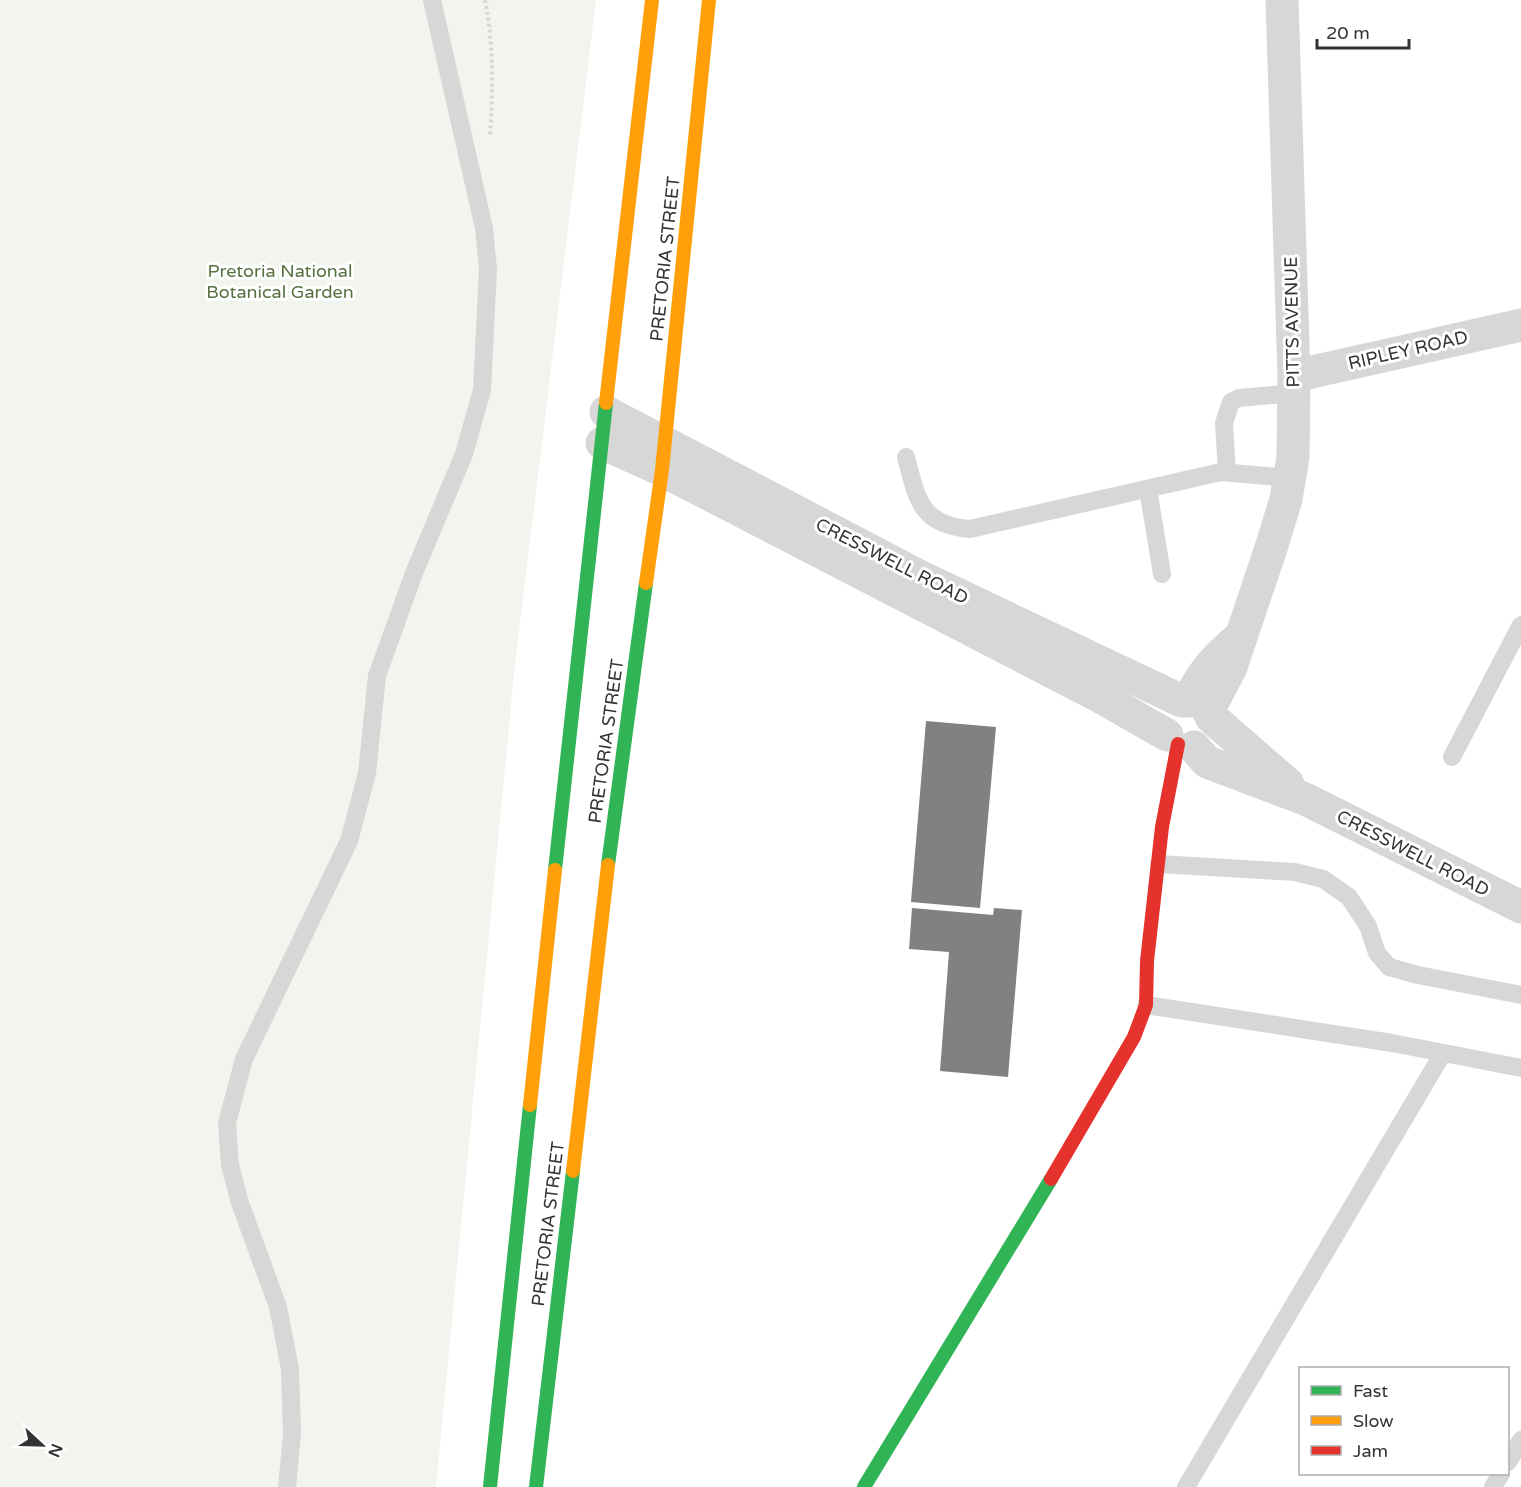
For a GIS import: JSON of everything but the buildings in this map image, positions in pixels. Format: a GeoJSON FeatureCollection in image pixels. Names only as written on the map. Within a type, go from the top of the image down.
{"type":"FeatureCollection","features":[{"type":"Feature","properties":{"kind":"main road","name":"PRETORIA STREET"},"geometry":{"type":"LineString","coordinates":[[490,1487],[568,736],[651,0]]}},
{"type":"Feature","properties":{"kind":"main road","name":"PRETORIA STREET"},"geometry":{"type":"LineString","coordinates":[[536,1487],[612,835],[663,456],[709,0]]}},
{"type":"Feature","properties":{"kind":"main road"},"geometry":{"type":"LineString","coordinates":[[864,1487],[1120,1064],[1146,1005],[1147,961],[1162,827],[1180,742]]}},
{"type":"Feature","properties":{"kind":"street","name":"PITTS AVENUE"},"geometry":{"type":"LineString","coordinates":[[1197,707],[1204,671],[1215,657],[1240,637],[1272,545],[1290,478],[1293,457],[1294,384],[1282,0]]}},
{"type":"Feature","properties":{"kind":"street","name":"RIPLEY ROAD"},"geometry":{"type":"LineString","coordinates":[[1294,384],[1521,325]]}},
{"type":"Feature","properties":{"kind":"street","name":"CRESSWELL ROAD"},"geometry":{"type":"LineString","coordinates":[[604,427],[1197,707],[1305,799]]}},
{"type":"Feature","properties":{"kind":"street","name":"CRESSWELL ROAD"},"geometry":{"type":"LineString","coordinates":[[663,456],[1097,695],[1180,742],[1207,762],[1305,799],[1521,907]]}},
{"type":"Feature","properties":{"kind":"street"},"geometry":{"type":"LineString","coordinates":[[1197,707],[1210,734],[1204,742],[1180,742],[1165,724],[1167,714],[1197,707]]}},
{"type":"Feature","properties":{"kind":"lane"},"geometry":{"type":"LineString","coordinates":[[287,1487],[292,1434],[290,1369],[278,1308],[240,1203],[230,1165],[228,1123],[244,1059],[349,841],[367,773],[377,676],[414,573],[464,454],[482,390],[488,269],[484,228],[432,0]]}},
{"type":"Feature","properties":{"kind":"lane"},"geometry":{"type":"LineString","coordinates":[[1227,472],[1224,423],[1231,402],[1294,384]]}},
{"type":"Feature","properties":{"kind":"lane"},"geometry":{"type":"LineString","coordinates":[[906,457],[915,491],[924,510],[951,527],[970,529],[1227,472],[1290,478]]}},
{"type":"Feature","properties":{"kind":"lane"},"geometry":{"type":"LineString","coordinates":[[1149,489],[1162,574]]}},
{"type":"Feature","properties":{"kind":"lane"},"geometry":{"type":"LineString","coordinates":[[1452,757],[1521,625]]}},
{"type":"Feature","properties":{"kind":"lane"},"geometry":{"type":"LineString","coordinates":[[1159,864],[1295,872],[1323,879],[1349,897],[1368,926],[1377,953],[1389,967],[1418,975],[1521,995]]}},
{"type":"Feature","properties":{"kind":"lane"},"geometry":{"type":"LineString","coordinates":[[1146,1005],[1443,1053],[1521,1068]]}},
{"type":"Feature","properties":{"kind":"lane"},"geometry":{"type":"LineString","coordinates":[[1186,1487],[1443,1053]]}},
{"type":"Feature","properties":{"kind":"lane"},"geometry":{"type":"LineString","coordinates":[[1509,1460],[1521,1440]]}},
{"type":"Feature","properties":{"kind":"path"},"geometry":{"type":"LineString","coordinates":[[485,0],[491,32],[494,81],[489,146]]}},
{"type":"Feature","properties":{"kind":"green space","name":"Pretoria National Botanical Garden"},"geometry":{"type":"Polygon","coordinates":[[[0,0],[596,0],[515,664],[436,1487],[0,1487],[0,0]]]}},
{"type":"Feature","properties":{"kind":"traffic: fast"},"geometry":{"type":"LineString","coordinates":[[555,870],[606,403]]}},
{"type":"Feature","properties":{"kind":"traffic: fast"},"geometry":{"type":"LineString","coordinates":[[608,865],[646,583]]}},
{"type":"Feature","properties":{"kind":"traffic: fast"},"geometry":{"type":"LineString","coordinates":[[490,1487],[530,1105]]}},
{"type":"Feature","properties":{"kind":"traffic: fast"},"geometry":{"type":"LineString","coordinates":[[536,1487],[573,1171]]}},
{"type":"Feature","properties":{"kind":"traffic: fast"},"geometry":{"type":"LineString","coordinates":[[864,1487],[1051,1179]]}},
{"type":"Feature","properties":{"kind":"traffic: slow"},"geometry":{"type":"LineString","coordinates":[[606,403],[652,0]]}},
{"type":"Feature","properties":{"kind":"traffic: slow"},"geometry":{"type":"LineString","coordinates":[[646,583],[662,470],[709,0]]}},
{"type":"Feature","properties":{"kind":"traffic: slow"},"geometry":{"type":"LineString","coordinates":[[573,1171],[608,865]]}},
{"type":"Feature","properties":{"kind":"traffic: slow"},"geometry":{"type":"LineString","coordinates":[[530,1105],[555,870]]}},
{"type":"Feature","properties":{"kind":"traffic: jam"},"geometry":{"type":"LineString","coordinates":[[1051,1179],[1134,1037],[1146,1005],[1147,961],[1162,827],[1178,744]]}}]}
